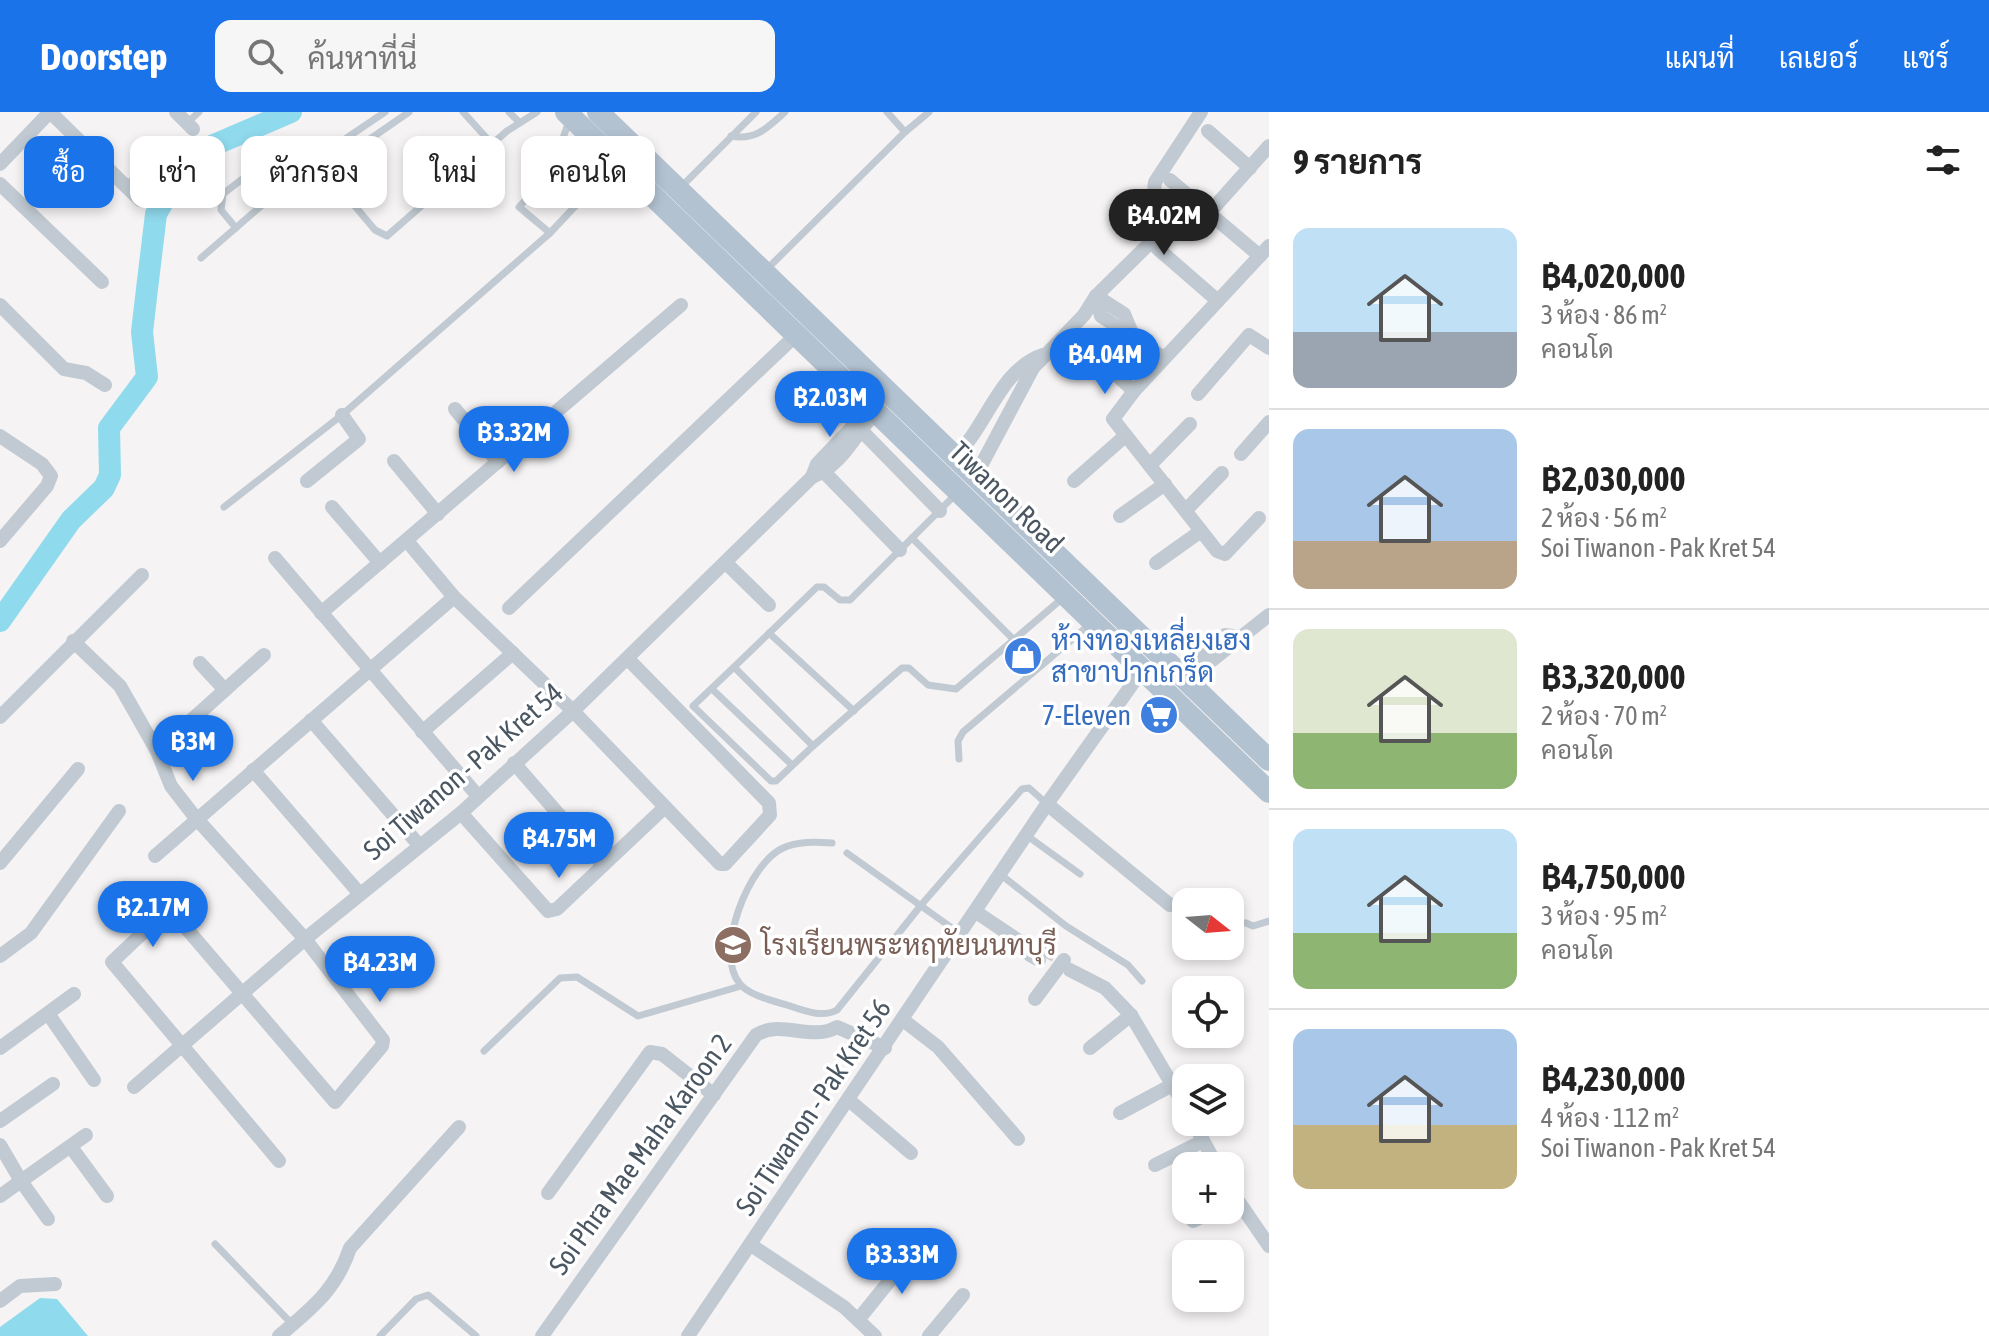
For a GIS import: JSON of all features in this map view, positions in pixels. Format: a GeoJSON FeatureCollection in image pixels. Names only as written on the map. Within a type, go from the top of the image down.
{"type":"FeatureCollection","features":[{"type":"Feature","properties":{"kind":"main road","name":"Tiwanon Road"},"geometry":{"type":"LineString","coordinates":[[598,112],[1269,760]]}},
{"type":"Feature","properties":{"kind":"main road","name":"Tiwanon Road"},"geometry":{"type":"LineString","coordinates":[[568,114],[591,136]]}},
{"type":"Feature","properties":{"kind":"main road","name":"Tiwanon Road"},"geometry":{"type":"LineString","coordinates":[[655,198],[796,335],[865,423],[959,492],[1269,792]]}},
{"type":"Feature","properties":{"kind":"main road"},"geometry":{"type":"LineString","coordinates":[[748,288],[764,272]]}},
{"type":"Feature","properties":{"kind":"street"},"geometry":{"type":"LineString","coordinates":[[0,164],[50,112],[130,190]]}},
{"type":"Feature","properties":{"kind":"street"},"geometry":{"type":"LineString","coordinates":[[976,475],[1019,389],[1096,296],[1153,240],[1157,232],[1152,195],[1155,182],[1201,112]]}},
{"type":"Feature","properties":{"kind":"street"},"geometry":{"type":"LineString","coordinates":[[1208,131],[1250,168]]}},
{"type":"Feature","properties":{"kind":"street"},"geometry":{"type":"LineString","coordinates":[[1209,213],[1269,146]]}},
{"type":"Feature","properties":{"kind":"street"},"geometry":{"type":"LineString","coordinates":[[1170,180],[1209,213],[1264,251],[1134,391],[1113,419],[1124,437],[1150,465],[1217,551],[1225,554],[1259,518]]}},
{"type":"Feature","properties":{"kind":"street"},"geometry":{"type":"LineString","coordinates":[[0,184],[102,282]]}},
{"type":"Feature","properties":{"kind":"street"},"geometry":{"type":"LineString","coordinates":[[1157,248],[1218,301]]}},
{"type":"Feature","properties":{"kind":"street"},"geometry":{"type":"LineString","coordinates":[[1096,296],[1101,316],[1113,326],[1132,333],[1164,358]]}},
{"type":"Feature","properties":{"kind":"street"},"geometry":{"type":"LineString","coordinates":[[0,305],[64,369],[86,373],[105,385]]}},
{"type":"Feature","properties":{"kind":"street"},"geometry":{"type":"LineString","coordinates":[[321,613],[681,305]]}},
{"type":"Feature","properties":{"kind":"street"},"geometry":{"type":"LineString","coordinates":[[1069,331],[1134,391]]}},
{"type":"Feature","properties":{"kind":"street"},"geometry":{"type":"LineString","coordinates":[[509,608],[796,335]]}},
{"type":"Feature","properties":{"kind":"street"},"geometry":{"type":"LineString","coordinates":[[1198,394],[1249,335],[1269,348]]}},
{"type":"Feature","properties":{"kind":"street"},"geometry":{"type":"LineString","coordinates":[[956,455],[970,442],[1009,381],[1026,361],[1048,353]]}},
{"type":"Feature","properties":{"kind":"street"},"geometry":{"type":"LineString","coordinates":[[455,409],[498,462]]}},
{"type":"Feature","properties":{"kind":"street"},"geometry":{"type":"LineString","coordinates":[[307,481],[359,439],[342,415]]}},
{"type":"Feature","properties":{"kind":"street"},"geometry":{"type":"LineString","coordinates":[[1241,454],[1269,422]]}},
{"type":"Feature","properties":{"kind":"street"},"geometry":{"type":"LineString","coordinates":[[865,423],[940,511]]}},
{"type":"Feature","properties":{"kind":"street","name":"Soi Tiwanon - Pak Kret 54"},"geometry":{"type":"LineString","coordinates":[[134,1087],[305,939],[461,813],[628,659],[818,475],[865,423]]}},
{"type":"Feature","properties":{"kind":"street"},"geometry":{"type":"LineString","coordinates":[[1150,465],[1190,424]]}},
{"type":"Feature","properties":{"kind":"street"},"geometry":{"type":"LineString","coordinates":[[0,436],[42,464],[51,476],[47,486],[0,541]]}},
{"type":"Feature","properties":{"kind":"street"},"geometry":{"type":"LineString","coordinates":[[1074,481],[1124,437]]}},
{"type":"Feature","properties":{"kind":"street"},"geometry":{"type":"LineString","coordinates":[[394,461],[438,514]]}},
{"type":"Feature","properties":{"kind":"street"},"geometry":{"type":"LineString","coordinates":[[1186,510],[1222,473]]}},
{"type":"Feature","properties":{"kind":"street"},"geometry":{"type":"LineString","coordinates":[[818,475],[900,550]]}},
{"type":"Feature","properties":{"kind":"street"},"geometry":{"type":"LineString","coordinates":[[1120,516],[1165,484]]}},
{"type":"Feature","properties":{"kind":"street"},"geometry":{"type":"LineString","coordinates":[[332,507],[380,563]]}},
{"type":"Feature","properties":{"kind":"street"},"geometry":{"type":"LineString","coordinates":[[1156,563],[1201,531]]}},
{"type":"Feature","properties":{"kind":"street"},"geometry":{"type":"LineString","coordinates":[[407,541],[454,597],[573,711],[722,865],[771,810],[769,803],[628,659]]}},
{"type":"Feature","properties":{"kind":"street"},"geometry":{"type":"LineString","coordinates":[[275,558],[477,795]]}},
{"type":"Feature","properties":{"kind":"street"},"geometry":{"type":"LineString","coordinates":[[726,563],[769,605]]}},
{"type":"Feature","properties":{"kind":"street"},"geometry":{"type":"LineString","coordinates":[[0,717],[142,575]]}},
{"type":"Feature","properties":{"kind":"street"},"geometry":{"type":"LineString","coordinates":[[155,856],[195,817],[454,597]]}},
{"type":"Feature","properties":{"kind":"street"},"geometry":{"type":"LineString","coordinates":[[1184,677],[1201,662],[1211,661],[1269,615]]}},
{"type":"Feature","properties":{"kind":"street"},"geometry":{"type":"LineString","coordinates":[[73,641],[120,686],[157,751],[171,786],[195,817],[305,939],[384,1042],[339,1102],[332,1101],[169,908],[112,962],[180,1047],[279,1161]]}},
{"type":"Feature","properties":{"kind":"street"},"geometry":{"type":"LineString","coordinates":[[422,732],[513,653]]}},
{"type":"Feature","properties":{"kind":"street"},"geometry":{"type":"LineString","coordinates":[[157,751],[264,655]]}},
{"type":"Feature","properties":{"kind":"street"},"geometry":{"type":"LineString","coordinates":[[200,663],[225,690]]}},
{"type":"Feature","properties":{"kind":"street","name":"Soi Tiwanon - Pak Kret 56"},"geometry":{"type":"LineString","coordinates":[[688,1336],[850,1101],[1047,804],[1143,669]]}},
{"type":"Feature","properties":{"kind":"street"},"geometry":{"type":"LineString","coordinates":[[311,720],[419,845]]}},
{"type":"Feature","properties":{"kind":"street"},"geometry":{"type":"LineString","coordinates":[[514,763],[602,864]]}},
{"type":"Feature","properties":{"kind":"street"},"geometry":{"type":"LineString","coordinates":[[0,863],[78,769]]}},
{"type":"Feature","properties":{"kind":"street"},"geometry":{"type":"LineString","coordinates":[[253,770],[360,894]]}},
{"type":"Feature","properties":{"kind":"street"},"geometry":{"type":"LineString","coordinates":[[1047,804],[1170,905]]}},
{"type":"Feature","properties":{"kind":"street"},"geometry":{"type":"LineString","coordinates":[[461,813],[548,911],[557,909],[665,807]]}},
{"type":"Feature","properties":{"kind":"street"},"geometry":{"type":"LineString","coordinates":[[0,956],[31,933],[119,811]]}},
{"type":"Feature","properties":{"kind":"street"},"geometry":{"type":"LineString","coordinates":[[976,912],[1051,959],[1105,988],[1131,1015],[1172,1081]]}},
{"type":"Feature","properties":{"kind":"street"},"geometry":{"type":"LineString","coordinates":[[1035,999],[1051,959]]}},
{"type":"Feature","properties":{"kind":"street"},"geometry":{"type":"LineString","coordinates":[[0,1048],[74,994]]}},
{"type":"Feature","properties":{"kind":"street"},"geometry":{"type":"LineString","coordinates":[[49,1015],[94,1080]]}},
{"type":"Feature","properties":{"kind":"street"},"geometry":{"type":"LineString","coordinates":[[1090,1048],[1131,1015]]}},
{"type":"Feature","properties":{"kind":"street"},"geometry":{"type":"LineString","coordinates":[[903,1020],[938,1047],[1018,1139]]}},
{"type":"Feature","properties":{"kind":"street","name":"Soi Phra Mae Maha Karoon 2"},"geometry":{"type":"LineString","coordinates":[[542,1336],[756,1035],[766,1029],[825,1034],[837,1027],[885,1048]]}},
{"type":"Feature","properties":{"kind":"street"},"geometry":{"type":"LineString","coordinates":[[548,1193],[650,1052],[662,1054],[714,1095]]}},
{"type":"Feature","properties":{"kind":"street"},"geometry":{"type":"LineString","coordinates":[[0,1121],[53,1084]]}},
{"type":"Feature","properties":{"kind":"street"},"geometry":{"type":"LineString","coordinates":[[1120,1113],[1172,1085]]}},
{"type":"Feature","properties":{"kind":"street"},"geometry":{"type":"LineString","coordinates":[[850,1101],[911,1153]]}},
{"type":"Feature","properties":{"kind":"street"},"geometry":{"type":"LineString","coordinates":[[279,1336],[335,1283],[346,1267],[350,1248],[459,1127]]}},
{"type":"Feature","properties":{"kind":"street"},"geometry":{"type":"LineString","coordinates":[[0,1196],[86,1135]]}},
{"type":"Feature","properties":{"kind":"street"},"geometry":{"type":"LineString","coordinates":[[1200,1136],[1209,1152]]}},
{"type":"Feature","properties":{"kind":"street"},"geometry":{"type":"LineString","coordinates":[[1155,1165],[1203,1141]]}},
{"type":"Feature","properties":{"kind":"street"},"geometry":{"type":"LineString","coordinates":[[0,1145],[48,1219]]}},
{"type":"Feature","properties":{"kind":"street"},"geometry":{"type":"LineString","coordinates":[[71,1147],[107,1196]]}},
{"type":"Feature","properties":{"kind":"street"},"geometry":{"type":"LineString","coordinates":[[1244,1214],[1269,1246]]}},
{"type":"Feature","properties":{"kind":"street"},"geometry":{"type":"LineString","coordinates":[[751,1245],[858,1320],[875,1336]]}},
{"type":"Feature","properties":{"kind":"street"},"geometry":{"type":"LineString","coordinates":[[858,1320],[916,1248]]}},
{"type":"Feature","properties":{"kind":"street"},"geometry":{"type":"LineString","coordinates":[[0,1301],[20,1286],[55,1284]]}},
{"type":"Feature","properties":{"kind":"street"},"geometry":{"type":"LineString","coordinates":[[929,1336],[963,1295]]}},
{"type":"Feature","properties":{"kind":"lane"},"geometry":{"type":"LineString","coordinates":[[186,121],[199,112]]}},
{"type":"Feature","properties":{"kind":"lane"},"geometry":{"type":"LineString","coordinates":[[350,136],[385,112]]}},
{"type":"Feature","properties":{"kind":"lane"},"geometry":{"type":"LineString","coordinates":[[409,112],[344,157],[336,167],[333,180],[375,230],[387,236],[419,208]]}},
{"type":"Feature","properties":{"kind":"lane"},"geometry":{"type":"LineString","coordinates":[[463,112],[485,136]]}},
{"type":"Feature","properties":{"kind":"lane"},"geometry":{"type":"LineString","coordinates":[[509,112],[519,122]]}},
{"type":"Feature","properties":{"kind":"lane"},"geometry":{"type":"LineString","coordinates":[[502,136],[537,112]]}},
{"type":"Feature","properties":{"kind":"lane"},"geometry":{"type":"LineString","coordinates":[[679,189],[756,112]]}},
{"type":"Feature","properties":{"kind":"lane"},"geometry":{"type":"LineString","coordinates":[[731,136],[742,138],[764,131],[785,112]]}},
{"type":"Feature","properties":{"kind":"lane"},"geometry":{"type":"LineString","coordinates":[[887,112],[905,132]]}},
{"type":"Feature","properties":{"kind":"lane"},"geometry":{"type":"LineString","coordinates":[[764,272],[929,112]]}},
{"type":"Feature","properties":{"kind":"lane"},"geometry":{"type":"LineString","coordinates":[[550,233],[519,205],[563,159],[562,141],[568,114]]}},
{"type":"Feature","properties":{"kind":"lane"},"geometry":{"type":"LineString","coordinates":[[236,228],[221,210],[219,200],[241,180]]}},
{"type":"Feature","properties":{"kind":"lane"},"geometry":{"type":"LineString","coordinates":[[126,186],[130,182]]}},
{"type":"Feature","properties":{"kind":"lane"},"geometry":{"type":"LineString","coordinates":[[201,258],[259,208]]}},
{"type":"Feature","properties":{"kind":"lane"},"geometry":{"type":"LineString","coordinates":[[224,507],[342,415],[550,233],[573,208]]}},
{"type":"Feature","properties":{"kind":"lane"},"geometry":{"type":"LineString","coordinates":[[959,492],[850,600],[840,600],[824,587],[817,587],[693,706],[769,780],[776,781],[906,667],[928,685],[956,689],[1066,595]]}},
{"type":"Feature","properties":{"kind":"lane"},"geometry":{"type":"LineString","coordinates":[[912,538],[1014,640]]}},
{"type":"Feature","properties":{"kind":"lane"},"geometry":{"type":"LineString","coordinates":[[959,759],[958,741],[963,732],[1094,622]]}},
{"type":"Feature","properties":{"kind":"lane"},"geometry":{"type":"LineString","coordinates":[[769,633],[854,711]]}},
{"type":"Feature","properties":{"kind":"lane"},"geometry":{"type":"LineString","coordinates":[[734,667],[813,746]]}},
{"type":"Feature","properties":{"kind":"lane"},"geometry":{"type":"LineString","coordinates":[[712,689],[792,765]]}},
{"type":"Feature","properties":{"kind":"lane"},"geometry":{"type":"LineString","coordinates":[[832,843],[782,848],[766,862],[746,890],[735,919],[731,951],[733,973],[741,986],[798,1008],[830,1014],[1022,789],[1029,788],[1047,804]]}},
{"type":"Feature","properties":{"kind":"lane"},"geometry":{"type":"LineString","coordinates":[[1026,835],[1080,874]]}},
{"type":"Feature","properties":{"kind":"lane"},"geometry":{"type":"LineString","coordinates":[[847,853],[961,934]]}},
{"type":"Feature","properties":{"kind":"lane"},"geometry":{"type":"LineString","coordinates":[[1000,874],[1066,926],[1128,965],[1142,981]]}},
{"type":"Feature","properties":{"kind":"lane"},"geometry":{"type":"LineString","coordinates":[[1246,923],[1253,926],[1269,921]]}},
{"type":"Feature","properties":{"kind":"lane"},"geometry":{"type":"LineString","coordinates":[[484,1051],[560,978],[568,975],[638,1016],[741,986]]}},
{"type":"Feature","properties":{"kind":"lane"},"geometry":{"type":"LineString","coordinates":[[215,1244],[292,1324]]}},
{"type":"Feature","properties":{"kind":"lane"},"geometry":{"type":"LineString","coordinates":[[380,1336],[416,1299],[428,1295],[476,1336]]}},
{"type":"Feature","properties":{"kind":"water"},"geometry":{"type":"Polygon","coordinates":[[[40,1298],[57,1299],[88,1336],[0,1336],[0,1327],[40,1298]]]}},
{"type":"Feature","properties":{"kind":"waterway"},"geometry":{"type":"LineString","coordinates":[[0,621],[71,520],[104,488],[110,475],[109,428],[147,377],[142,332],[147,289],[156,214],[169,191],[209,147],[291,112]]}},
{"type":"Feature","properties":{"kind":"tunnel"},"geometry":{"type":"LineString","coordinates":[[1043,949],[1055,955]]}},
{"type":"Feature","properties":{"kind":"place","name":"ห้างทองเหลี่ยงเฮง สาขาปากเกร็ด"},"geometry":{"type":"Point","coordinates":[1023,656]}},
{"type":"Feature","properties":{"kind":"place","name":"7-Eleven"},"geometry":{"type":"Point","coordinates":[1159,715]}},
{"type":"Feature","properties":{"kind":"place","name":"โรงเรียนพระหฤทัยนนทบุรี"},"geometry":{"type":"Point","coordinates":[733,945]}}]}
